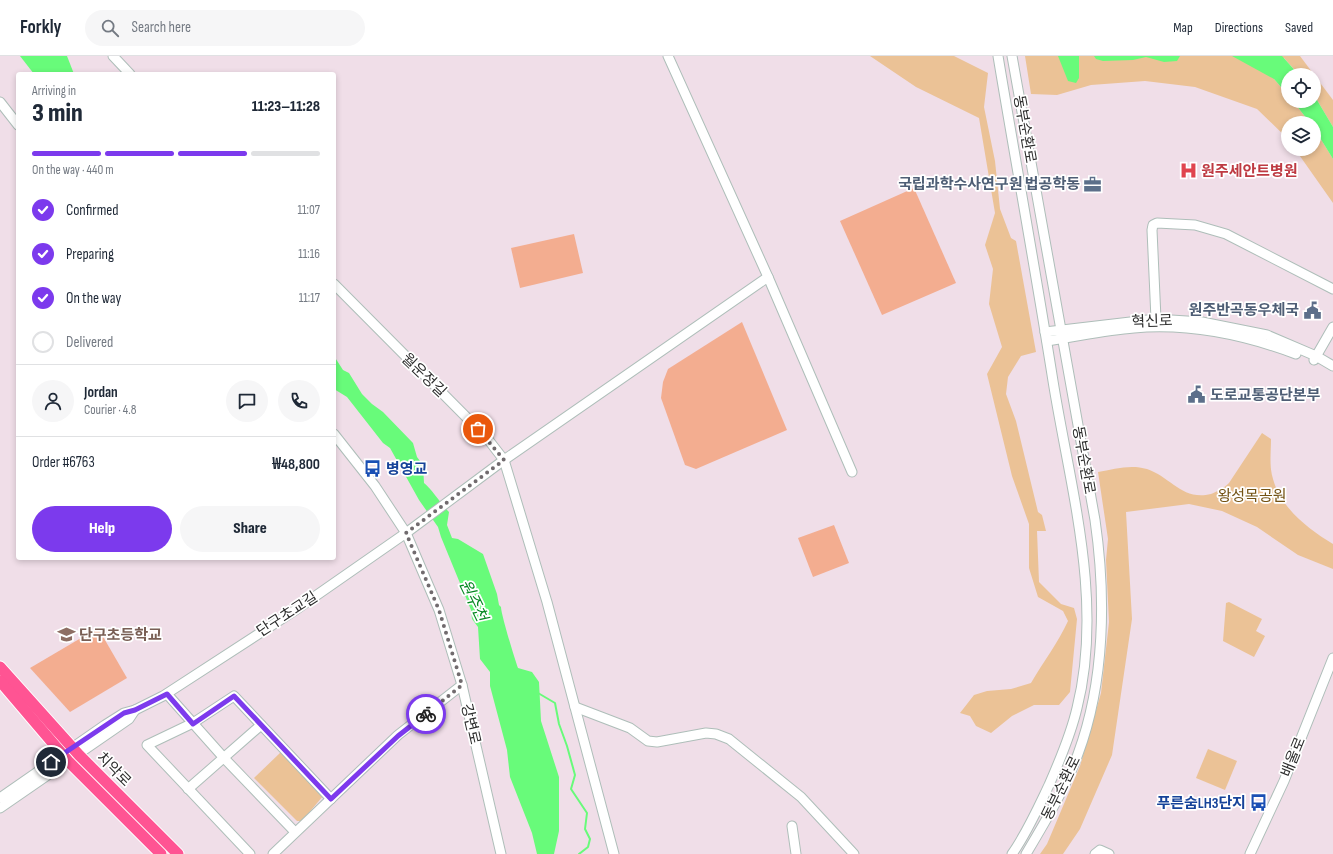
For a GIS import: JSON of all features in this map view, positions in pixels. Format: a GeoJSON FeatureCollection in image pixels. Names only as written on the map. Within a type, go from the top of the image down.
{"type":"FeatureCollection","features":[{"type":"Feature","properties":{"kind":"main road","name":"치악로"},"geometry":{"type":"LineString","coordinates":[[0,667],[76,751],[174,853]]}},
{"type":"Feature","properties":{"kind":"main road","name":"치악로"},"geometry":{"type":"LineString","coordinates":[[0,681],[66,757],[161,854]]}},
{"type":"Feature","properties":{"kind":"street"},"geometry":{"type":"LineString","coordinates":[[113,56],[128,72]]}},
{"type":"Feature","properties":{"kind":"street"},"geometry":{"type":"LineString","coordinates":[[668,56],[768,277],[852,472]]}},
{"type":"Feature","properties":{"kind":"street","name":"동부순환로"},"geometry":{"type":"LineString","coordinates":[[998,56],[1081,541],[1085,578],[1086,641],[1077,708],[1063,752],[1035,816],[1012,854]]}},
{"type":"Feature","properties":{"kind":"street","name":"동부순환로"},"geometry":{"type":"LineString","coordinates":[[1012,56],[1098,541],[1100,632],[1095,688],[1078,754],[1045,822],[1026,854]]}},
{"type":"Feature","properties":{"kind":"street"},"geometry":{"type":"LineString","coordinates":[[0,102],[4,115],[16,124]]}},
{"type":"Feature","properties":{"kind":"street"},"geometry":{"type":"LineString","coordinates":[[1156,319],[1152,230],[1153,225],[1157,223],[1195,225],[1226,234],[1333,288]]}},
{"type":"Feature","properties":{"kind":"street"},"geometry":{"type":"LineString","coordinates":[[406,533],[497,467],[504,460],[768,277]]}},
{"type":"Feature","properties":{"kind":"street","name":"월운정길"},"geometry":{"type":"LineString","coordinates":[[336,286],[487,438],[504,460]]}},
{"type":"Feature","properties":{"kind":"street","name":"혁신로"},"geometry":{"type":"LineString","coordinates":[[1061,335],[1156,319],[1202,322],[1240,328],[1267,335],[1333,366]]}},
{"type":"Feature","properties":{"kind":"street"},"geometry":{"type":"LineString","coordinates":[[1315,358],[1333,327]]}},
{"type":"Feature","properties":{"kind":"street","name":"혁신로"},"geometry":{"type":"LineString","coordinates":[[1061,335],[1134,328],[1184,328],[1218,332],[1265,342],[1315,358],[1333,373]]}},
{"type":"Feature","properties":{"kind":"street"},"geometry":{"type":"LineString","coordinates":[[1046,336],[1061,335]]}},
{"type":"Feature","properties":{"kind":"street","name":"강변로"},"geometry":{"type":"LineString","coordinates":[[336,437],[371,481],[406,533],[439,610],[462,685],[501,854]]}},
{"type":"Feature","properties":{"kind":"street"},"geometry":{"type":"LineString","coordinates":[[504,460],[547,602],[614,854]]}},
{"type":"Feature","properties":{"kind":"street","name":"단구초교길"},"geometry":{"type":"LineString","coordinates":[[66,757],[76,751],[124,713],[135,710],[167,694],[294,611],[406,533]]}},
{"type":"Feature","properties":{"kind":"street","name":"배울로"},"geometry":{"type":"LineString","coordinates":[[1250,854],[1284,781],[1333,658]]}},
{"type":"Feature","properties":{"kind":"street"},"geometry":{"type":"LineString","coordinates":[[273,854],[398,736],[462,685]]}},
{"type":"Feature","properties":{"kind":"street"},"geometry":{"type":"LineString","coordinates":[[167,694],[224,758],[295,832]]}},
{"type":"Feature","properties":{"kind":"street"},"geometry":{"type":"LineString","coordinates":[[250,854],[147,745],[193,724],[234,696],[331,799]]}},
{"type":"Feature","properties":{"kind":"street"},"geometry":{"type":"LineString","coordinates":[[575,707],[630,728],[648,741],[657,742],[706,733],[716,734],[729,739],[801,797],[854,854]]}},
{"type":"Feature","properties":{"kind":"street"},"geometry":{"type":"LineString","coordinates":[[188,789],[261,725]]}},
{"type":"Feature","properties":{"kind":"street"},"geometry":{"type":"LineString","coordinates":[[0,798],[66,757]]}},
{"type":"Feature","properties":{"kind":"street"},"geometry":{"type":"LineString","coordinates":[[0,808],[66,757]]}},
{"type":"Feature","properties":{"kind":"street"},"geometry":{"type":"LineString","coordinates":[[792,826],[796,854]]}},
{"type":"Feature","properties":{"kind":"street"},"geometry":{"type":"LineString","coordinates":[[1095,854],[1100,850],[1108,854]]}},
{"type":"Feature","properties":{"kind":"green space"},"geometry":{"type":"Polygon","coordinates":[[[870,56],[954,56],[988,73],[984,107],[995,161],[1000,209],[1011,238],[1016,241],[1036,352],[1021,356],[1008,377],[1006,394],[1016,421],[1038,512],[1042,515],[1046,531],[1037,531],[1039,582],[1061,604],[1074,608],[1077,619],[1070,692],[1059,705],[1034,705],[1012,716],[991,733],[976,726],[970,716],[960,713],[974,695],[987,691],[1011,689],[1031,683],[1060,637],[1068,621],[1063,611],[1038,597],[1029,568],[1029,524],[1012,476],[987,374],[1002,347],[989,304],[993,269],[985,245],[995,213],[979,118],[916,87],[870,56]]]}},
{"type":"Feature","properties":{"kind":"green space"},"geometry":{"type":"Polygon","coordinates":[[[1025,56],[1300,56],[1309,68],[1293,68],[1284,58],[1274,79],[1281,87],[1281,108],[1298,108],[1305,116],[1281,116],[1281,132],[1257,109],[1195,87],[1145,81],[1091,85],[1057,95],[1031,94],[1025,56]]]}},
{"type":"Feature","properties":{"kind":"green space"},"geometry":{"type":"Polygon","coordinates":[[[1321,84],[1333,100],[1333,127],[1321,107],[1321,84]]]}},
{"type":"Feature","properties":{"kind":"green space"},"geometry":{"type":"Polygon","coordinates":[[[1321,139],[1333,159],[1333,203],[1300,156],[1321,156],[1321,139]]]}},
{"type":"Feature","properties":{"kind":"green space","name":"왕성목공원"},"geometry":{"type":"Polygon","coordinates":[[[1262,433],[1271,439],[1271,469],[1277,490],[1282,499],[1297,517],[1314,532],[1333,544],[1333,569],[1298,555],[1257,527],[1222,511],[1189,504],[1126,512],[1132,619],[1112,755],[1080,829],[1063,854],[1040,854],[1047,844],[1080,766],[1101,693],[1109,622],[1106,560],[1108,539],[1098,472],[1135,467],[1147,469],[1163,477],[1184,491],[1201,495],[1211,494],[1229,483],[1262,433]]]}},
{"type":"Feature","properties":{"kind":"green space"},"geometry":{"type":"Polygon","coordinates":[[[1229,602],[1262,619],[1256,631],[1265,636],[1254,657],[1223,641],[1226,603],[1229,602]]]}},
{"type":"Feature","properties":{"kind":"green space"},"geometry":{"type":"Polygon","coordinates":[[[1208,749],[1237,761],[1225,790],[1196,778],[1208,749]]]}},
{"type":"Feature","properties":{"kind":"green space"},"geometry":{"type":"Polygon","coordinates":[[[281,752],[323,796],[302,821],[297,821],[254,778],[281,752]]]}},
{"type":"Feature","properties":{"kind":"shaded area"},"geometry":{"type":"Polygon","coordinates":[[[914,188],[956,283],[882,315],[840,221],[914,188]]]}},
{"type":"Feature","properties":{"kind":"shaded area"},"geometry":{"type":"Polygon","coordinates":[[[574,234],[583,273],[520,288],[511,248],[574,234]]]}},
{"type":"Feature","properties":{"kind":"shaded area"},"geometry":{"type":"Polygon","coordinates":[[[742,322],[787,430],[696,469],[685,465],[661,398],[663,382],[668,369],[742,322]]]}},
{"type":"Feature","properties":{"kind":"shaded area"},"geometry":{"type":"Polygon","coordinates":[[[834,525],[849,563],[813,577],[798,538],[834,525]]]}},
{"type":"Feature","properties":{"kind":"shaded area"},"geometry":{"type":"Polygon","coordinates":[[[98,628],[127,678],[70,712],[30,668],[98,628]]]}},
{"type":"Feature","properties":{"kind":"water"},"geometry":{"type":"Polygon","coordinates":[[[20,56],[67,56],[73,72],[32,72],[20,56]]]}},
{"type":"Feature","properties":{"kind":"water"},"geometry":{"type":"Polygon","coordinates":[[[1058,56],[1079,56],[1079,78],[1076,83],[1068,81],[1058,56]]]}},
{"type":"Feature","properties":{"kind":"water"},"geometry":{"type":"Polygon","coordinates":[[[1094,56],[1180,56],[1177,61],[1164,62],[1146,57],[1133,60],[1103,61],[1096,59],[1094,56]]]}},
{"type":"Feature","properties":{"kind":"water"},"geometry":{"type":"Polygon","coordinates":[[[1232,56],[1282,56],[1293,68],[1281,68],[1281,87],[1274,79],[1232,56]]]}},
{"type":"Feature","properties":{"kind":"water"},"geometry":{"type":"Polygon","coordinates":[[[1321,107],[1333,127],[1333,159],[1321,139],[1321,116],[1305,116],[1298,108],[1321,108],[1321,107]]]}},
{"type":"Feature","properties":{"kind":"water","name":"원주천"},"geometry":{"type":"Polygon","coordinates":[[[336,359],[343,370],[349,373],[362,394],[383,412],[413,443],[417,457],[423,465],[424,483],[449,512],[447,525],[452,538],[458,539],[483,554],[497,594],[499,605],[501,607],[518,668],[532,672],[539,682],[541,721],[559,777],[559,831],[554,854],[537,854],[532,833],[510,777],[507,750],[490,686],[490,672],[480,659],[478,627],[472,619],[471,610],[438,527],[419,500],[390,448],[383,443],[347,397],[336,390],[336,359]]]}},
{"type":"Feature","properties":{"kind":"waterway"},"geometry":{"type":"LineString","coordinates":[[538,693],[555,703],[559,724],[575,775],[571,789],[587,813],[585,829],[590,839],[588,847],[579,854]]}},
{"type":"Feature","properties":{"kind":"way so far"},"geometry":{"type":"LineString","coordinates":[[426,714],[462,685],[439,610],[406,533],[497,467],[504,460],[478,429]]}},
{"type":"Feature","properties":{"kind":"place","name":"원주세안트병원"},"geometry":{"type":"Point","coordinates":[1188,171]}},
{"type":"Feature","properties":{"kind":"place","name":"국립과학수사연구원 법공학동"},"geometry":{"type":"Point","coordinates":[1093,184]}},
{"type":"Feature","properties":{"kind":"place","name":"원주반곡동우체국"},"geometry":{"type":"Point","coordinates":[1312,310]}},
{"type":"Feature","properties":{"kind":"place","name":"도로교통공단본부"},"geometry":{"type":"Point","coordinates":[1197,395]}},
{"type":"Feature","properties":{"kind":"place","name":"병영교"},"geometry":{"type":"Point","coordinates":[373,469]}},
{"type":"Feature","properties":{"kind":"place","name":"단구초등학교"},"geometry":{"type":"Point","coordinates":[66,635]}},
{"type":"Feature","properties":{"kind":"place","name":"푸른숨LH3단지"},"geometry":{"type":"Point","coordinates":[1259,803]}},
{"type":"Feature","properties":{"kind":"route"},"geometry":{"type":"LineString","coordinates":[[51,762],[62,753],[124,713],[135,710],[167,694],[193,724],[234,696],[331,799],[398,736],[426,714]]}}]}
